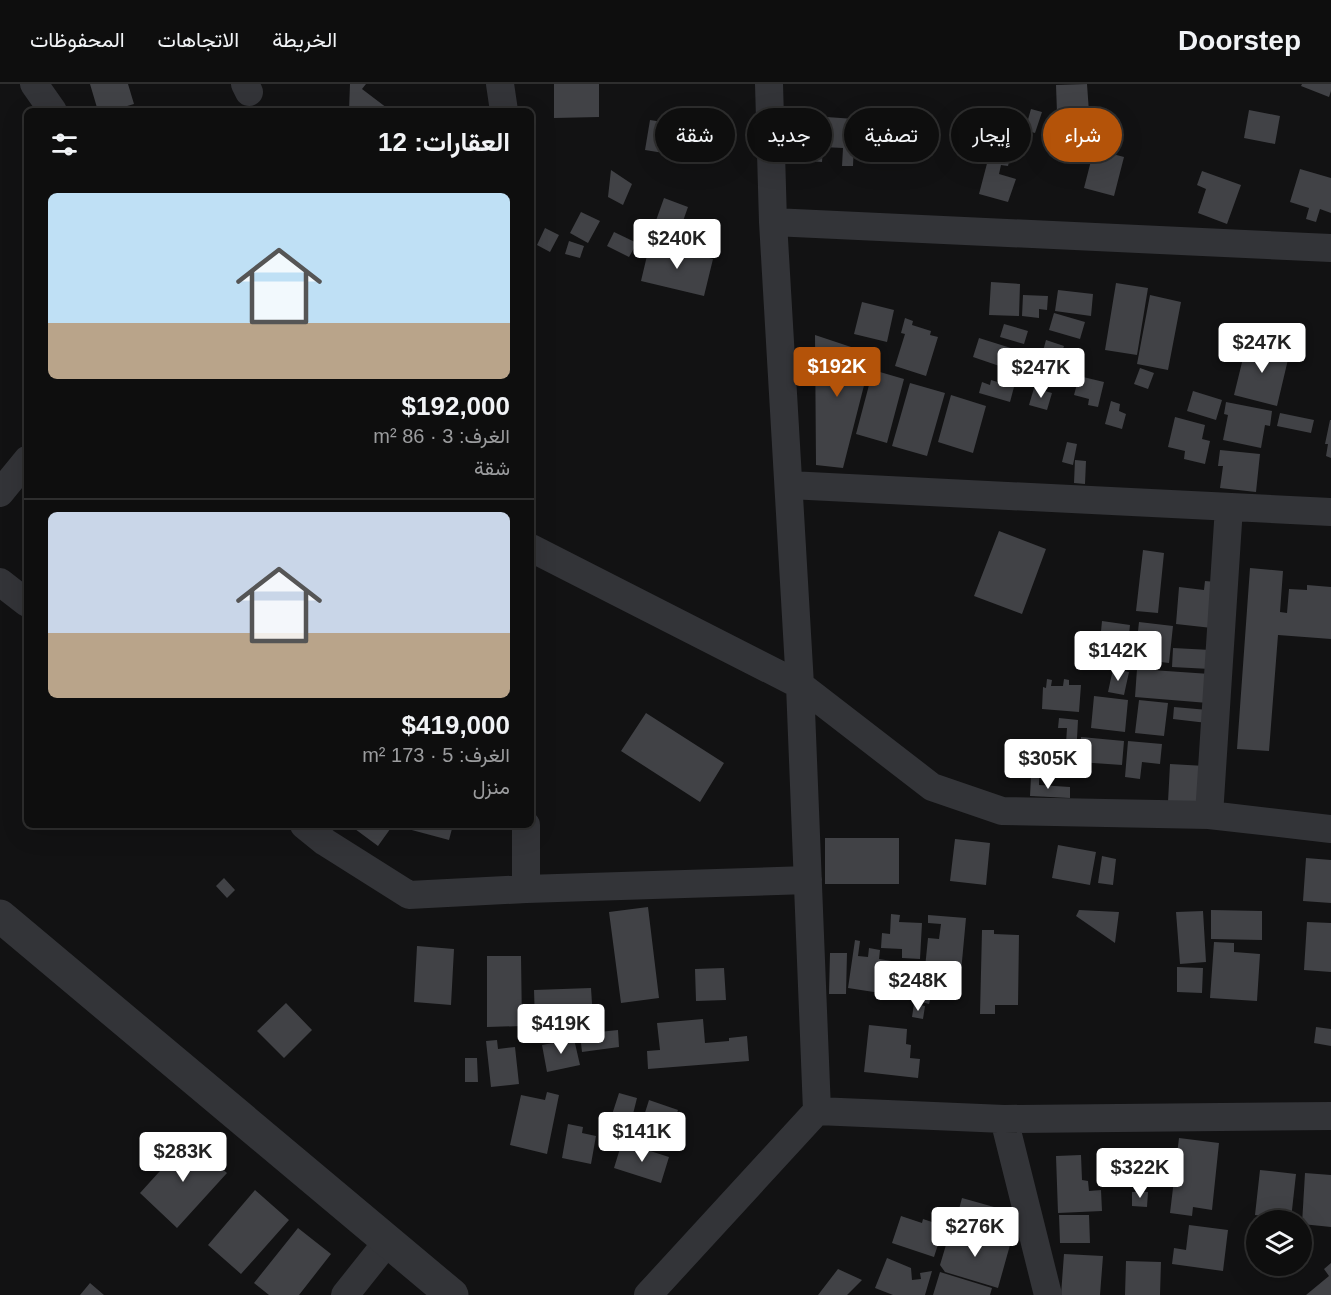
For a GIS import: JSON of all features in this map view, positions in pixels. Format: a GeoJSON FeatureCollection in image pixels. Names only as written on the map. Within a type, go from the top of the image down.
{"type":"FeatureCollection","features":[{"type":"Feature","properties":{"kind":"street"},"geometry":{"type":"LineString","coordinates":[[34,84],[51,108]]}},
{"type":"Feature","properties":{"kind":"street"},"geometry":{"type":"LineString","coordinates":[[500,84],[504,108]]}},
{"type":"Feature","properties":{"kind":"street"},"geometry":{"type":"LineString","coordinates":[[648,1295],[817,1111],[801,685],[774,222],[769,84]]}},
{"type":"Feature","properties":{"kind":"street"},"geometry":{"type":"LineString","coordinates":[[774,222],[1331,248]]}},
{"type":"Feature","properties":{"kind":"street"},"geometry":{"type":"LineString","coordinates":[[0,493],[24,457]]}},
{"type":"Feature","properties":{"kind":"street"},"geometry":{"type":"LineString","coordinates":[[789,485],[1331,512]]}},
{"type":"Feature","properties":{"kind":"street"},"geometry":{"type":"LineString","coordinates":[[1209,815],[1229,507]]}},
{"type":"Feature","properties":{"kind":"street"},"geometry":{"type":"LineString","coordinates":[[534,550],[801,685],[932,788],[1002,811],[1209,815],[1331,829]]}},
{"type":"Feature","properties":{"kind":"street"},"geometry":{"type":"LineString","coordinates":[[0,582],[24,601]]}},
{"type":"Feature","properties":{"kind":"street"},"geometry":{"type":"LineString","coordinates":[[308,828],[325,842],[409,895],[808,880]]}},
{"type":"Feature","properties":{"kind":"street"},"geometry":{"type":"LineString","coordinates":[[526,828],[526,889]]}},
{"type":"Feature","properties":{"kind":"street"},"geometry":{"type":"LineString","coordinates":[[0,915],[452,1295]]}},
{"type":"Feature","properties":{"kind":"street"},"geometry":{"type":"LineString","coordinates":[[817,1111],[1004,1119],[1331,1116]]}},
{"type":"Feature","properties":{"kind":"street"},"geometry":{"type":"LineString","coordinates":[[1004,1119],[1048,1295]]}},
{"type":"Feature","properties":{"kind":"street"},"geometry":{"type":"LineString","coordinates":[[345,1295],[388,1241]]}},
{"type":"Feature","properties":{"kind":"building"},"geometry":{"type":"Polygon","coordinates":[[[90,84],[128,84],[134,104],[120,108],[97,108],[90,84]]]}},
{"type":"Feature","properties":{"kind":"building"},"geometry":{"type":"Polygon","coordinates":[[[350,84],[366,84],[362,89],[387,108],[349,108],[350,84]]]}},
{"type":"Feature","properties":{"kind":"building"},"geometry":{"type":"Polygon","coordinates":[[[554,84],[599,84],[599,117],[554,118],[554,84]]]}},
{"type":"Feature","properties":{"kind":"building"},"geometry":{"type":"Polygon","coordinates":[[[1087,84],[1089,108],[1057,108],[1056,85],[1087,84]]]}},
{"type":"Feature","properties":{"kind":"building"},"geometry":{"type":"Polygon","coordinates":[[[1302,84],[1331,84],[1329,97],[1301,86],[1302,84]]]}},
{"type":"Feature","properties":{"kind":"building"},"geometry":{"type":"Polygon","coordinates":[[[1031,109],[1042,112],[1035,133],[1031,132],[1031,109]]]}},
{"type":"Feature","properties":{"kind":"building"},"geometry":{"type":"Polygon","coordinates":[[[1249,110],[1280,116],[1275,144],[1244,138],[1249,110]]]}},
{"type":"Feature","properties":{"kind":"building"},"geometry":{"type":"Polygon","coordinates":[[[832,117],[844,118],[844,162],[853,162],[853,166],[842,166],[843,148],[832,147],[832,117]]]}},
{"type":"Feature","properties":{"kind":"building"},"geometry":{"type":"Polygon","coordinates":[[[650,120],[655,121],[655,152],[645,150],[650,120]]]}},
{"type":"Feature","properties":{"kind":"building"},"geometry":{"type":"Polygon","coordinates":[[[1122,156],[1124,157],[1114,196],[1084,188],[1091,162],[1122,162],[1122,156]]]}},
{"type":"Feature","properties":{"kind":"building"},"geometry":{"type":"Polygon","coordinates":[[[987,162],[1009,162],[1008,166],[1001,165],[999,174],[1016,179],[1008,202],[979,194],[987,162]]]}},
{"type":"Feature","properties":{"kind":"building"},"geometry":{"type":"Polygon","coordinates":[[[1300,169],[1331,178],[1331,213],[1320,209],[1316,222],[1306,219],[1309,208],[1290,202],[1300,169]]]}},
{"type":"Feature","properties":{"kind":"building"},"geometry":{"type":"Polygon","coordinates":[[[611,170],[632,184],[623,205],[608,197],[611,170]]]}},
{"type":"Feature","properties":{"kind":"building"},"geometry":{"type":"Polygon","coordinates":[[[1202,171],[1241,185],[1227,224],[1198,213],[1206,189],[1197,185],[1202,171]]]}},
{"type":"Feature","properties":{"kind":"building"},"geometry":{"type":"Polygon","coordinates":[[[664,198],[688,207],[677,238],[653,229],[664,198]]]}},
{"type":"Feature","properties":{"kind":"building"},"geometry":{"type":"Polygon","coordinates":[[[581,212],[600,221],[588,243],[570,233],[581,212]]]}},
{"type":"Feature","properties":{"kind":"building"},"geometry":{"type":"Polygon","coordinates":[[[545,228],[559,235],[550,252],[537,245],[545,228]]]}},
{"type":"Feature","properties":{"kind":"building"},"geometry":{"type":"Polygon","coordinates":[[[614,232],[637,243],[629,257],[607,246],[614,232]]]}},
{"type":"Feature","properties":{"kind":"building"},"geometry":{"type":"Polygon","coordinates":[[[569,241],[584,246],[580,258],[565,254],[569,241]]]}},
{"type":"Feature","properties":{"kind":"building"},"geometry":{"type":"Polygon","coordinates":[[[650,243],[713,259],[704,296],[641,281],[650,243]]]}},
{"type":"Feature","properties":{"kind":"building"},"geometry":{"type":"Polygon","coordinates":[[[991,282],[1020,284],[1019,316],[989,315],[991,282]]]}},
{"type":"Feature","properties":{"kind":"building"},"geometry":{"type":"Polygon","coordinates":[[[1116,283],[1148,288],[1137,355],[1105,350],[1116,283]]]}},
{"type":"Feature","properties":{"kind":"building"},"geometry":{"type":"Polygon","coordinates":[[[1058,290],[1093,294],[1091,316],[1055,311],[1058,290]]]}},
{"type":"Feature","properties":{"kind":"building"},"geometry":{"type":"Polygon","coordinates":[[[1023,295],[1048,296],[1047,310],[1039,309],[1039,318],[1022,316],[1023,295]]]}},
{"type":"Feature","properties":{"kind":"building"},"geometry":{"type":"Polygon","coordinates":[[[1150,295],[1181,302],[1168,370],[1137,364],[1150,295]]]}},
{"type":"Feature","properties":{"kind":"building"},"geometry":{"type":"Polygon","coordinates":[[[862,302],[894,310],[887,342],[854,334],[862,302]]]}},
{"type":"Feature","properties":{"kind":"building"},"geometry":{"type":"Polygon","coordinates":[[[1054,313],[1085,322],[1080,339],[1049,330],[1054,313]]]}},
{"type":"Feature","properties":{"kind":"building"},"geometry":{"type":"Polygon","coordinates":[[[905,318],[913,321],[912,325],[931,331],[930,335],[938,337],[926,376],[895,366],[905,334],[901,333],[905,318]]]}},
{"type":"Feature","properties":{"kind":"building"},"geometry":{"type":"Polygon","coordinates":[[[1004,324],[1028,331],[1024,344],[1000,337],[1004,324]]]}},
{"type":"Feature","properties":{"kind":"building"},"geometry":{"type":"Polygon","coordinates":[[[815,335],[872,354],[843,468],[816,465],[815,335]]]}},
{"type":"Feature","properties":{"kind":"building"},"geometry":{"type":"Polygon","coordinates":[[[979,338],[1024,352],[1017,372],[973,357],[979,338]]]}},
{"type":"Feature","properties":{"kind":"building"},"geometry":{"type":"Polygon","coordinates":[[[1046,340],[1064,346],[1051,387],[1027,380],[1037,349],[1043,351],[1046,340]]]}},
{"type":"Feature","properties":{"kind":"building"},"geometry":{"type":"Polygon","coordinates":[[[1265,345],[1290,351],[1277,406],[1234,395],[1246,346],[1263,350],[1265,345]]]}},
{"type":"Feature","properties":{"kind":"building"},"geometry":{"type":"Polygon","coordinates":[[[1140,368],[1154,373],[1148,389],[1134,384],[1140,368]]]}},
{"type":"Feature","properties":{"kind":"building"},"geometry":{"type":"Polygon","coordinates":[[[873,370],[904,379],[887,443],[856,434],[873,370]]]}},
{"type":"Feature","properties":{"kind":"building"},"geometry":{"type":"Polygon","coordinates":[[[1083,377],[1104,382],[1098,407],[1088,405],[1089,399],[1074,395],[1077,384],[1081,385],[1083,377]]]}},
{"type":"Feature","properties":{"kind":"building"},"geometry":{"type":"Polygon","coordinates":[[[991,380],[1014,387],[1010,402],[979,393],[982,382],[990,385],[991,380]]]}},
{"type":"Feature","properties":{"kind":"building"},"geometry":{"type":"Polygon","coordinates":[[[910,383],[945,393],[927,456],[892,446],[910,383]]]}},
{"type":"Feature","properties":{"kind":"building"},"geometry":{"type":"Polygon","coordinates":[[[1034,388],[1052,393],[1047,410],[1029,405],[1034,388]]]}},
{"type":"Feature","properties":{"kind":"building"},"geometry":{"type":"Polygon","coordinates":[[[1193,391],[1222,400],[1216,420],[1187,411],[1193,391]]]}},
{"type":"Feature","properties":{"kind":"building"},"geometry":{"type":"Polygon","coordinates":[[[951,395],[986,406],[973,453],[938,442],[951,395]]]}},
{"type":"Feature","properties":{"kind":"building"},"geometry":{"type":"Polygon","coordinates":[[[1111,401],[1120,404],[1119,411],[1126,414],[1122,429],[1105,424],[1111,401]]]}},
{"type":"Feature","properties":{"kind":"building"},"geometry":{"type":"Polygon","coordinates":[[[1226,402],[1272,411],[1270,426],[1265,425],[1261,448],[1223,440],[1228,415],[1224,414],[1226,402]]]}},
{"type":"Feature","properties":{"kind":"building"},"geometry":{"type":"Polygon","coordinates":[[[1280,413],[1314,420],[1311,433],[1277,426],[1280,413]]]}},
{"type":"Feature","properties":{"kind":"building"},"geometry":{"type":"Polygon","coordinates":[[[1175,417],[1205,425],[1202,439],[1210,441],[1205,464],[1184,459],[1185,451],[1168,447],[1175,417]]]}},
{"type":"Feature","properties":{"kind":"building"},"geometry":{"type":"Polygon","coordinates":[[[1330,420],[1331,458],[1326,456],[1328,444],[1325,444],[1330,420]]]}},
{"type":"Feature","properties":{"kind":"building"},"geometry":{"type":"Polygon","coordinates":[[[1067,442],[1077,444],[1073,465],[1062,462],[1067,442]]]}},
{"type":"Feature","properties":{"kind":"building"},"geometry":{"type":"Polygon","coordinates":[[[1220,450],[1260,454],[1256,492],[1220,488],[1223,466],[1218,466],[1220,450]]]}},
{"type":"Feature","properties":{"kind":"building"},"geometry":{"type":"Polygon","coordinates":[[[1075,460],[1086,461],[1085,484],[1074,483],[1075,460]]]}},
{"type":"Feature","properties":{"kind":"building"},"geometry":{"type":"Polygon","coordinates":[[[999,531],[1046,549],[1022,614],[974,596],[999,531]]]}},
{"type":"Feature","properties":{"kind":"building"},"geometry":{"type":"Polygon","coordinates":[[[1143,550],[1164,553],[1158,613],[1136,611],[1143,550]]]}},
{"type":"Feature","properties":{"kind":"building"},"geometry":{"type":"Polygon","coordinates":[[[1250,568],[1283,571],[1280,612],[1287,613],[1289,589],[1307,590],[1307,585],[1331,587],[1331,639],[1278,635],[1269,751],[1237,749],[1250,568]]]}},
{"type":"Feature","properties":{"kind":"building"},"geometry":{"type":"Polygon","coordinates":[[[1205,581],[1216,582],[1212,628],[1176,624],[1179,587],[1204,590],[1205,581]]]}},
{"type":"Feature","properties":{"kind":"building"},"geometry":{"type":"Polygon","coordinates":[[[1102,621],[1130,625],[1126,665],[1098,662],[1102,621]]]}},
{"type":"Feature","properties":{"kind":"building"},"geometry":{"type":"Polygon","coordinates":[[[1139,622],[1173,626],[1169,663],[1135,659],[1139,622]]]}},
{"type":"Feature","properties":{"kind":"building"},"geometry":{"type":"Polygon","coordinates":[[[1173,648],[1211,650],[1210,669],[1172,667],[1173,648]]]}},
{"type":"Feature","properties":{"kind":"building"},"geometry":{"type":"Polygon","coordinates":[[[1113,669],[1129,672],[1124,695],[1108,692],[1113,669]]]}},
{"type":"Feature","properties":{"kind":"building"},"geometry":{"type":"Polygon","coordinates":[[[1137,669],[1210,674],[1208,703],[1135,697],[1137,669]]]}},
{"type":"Feature","properties":{"kind":"building"},"geometry":{"type":"Polygon","coordinates":[[[1047,679],[1052,680],[1051,686],[1063,686],[1064,679],[1069,680],[1069,685],[1081,685],[1079,712],[1042,709],[1043,687],[1046,688],[1047,679]]]}},
{"type":"Feature","properties":{"kind":"building"},"geometry":{"type":"Polygon","coordinates":[[[1094,696],[1128,700],[1125,732],[1091,728],[1094,696]]]}},
{"type":"Feature","properties":{"kind":"building"},"geometry":{"type":"Polygon","coordinates":[[[1139,700],[1168,703],[1164,736],[1135,733],[1139,700]]]}},
{"type":"Feature","properties":{"kind":"building"},"geometry":{"type":"Polygon","coordinates":[[[1174,707],[1208,710],[1207,723],[1173,719],[1174,707]]]}},
{"type":"Feature","properties":{"kind":"building"},"geometry":{"type":"Polygon","coordinates":[[[646,713],[724,763],[700,802],[621,751],[646,713]]]}},
{"type":"Feature","properties":{"kind":"building"},"geometry":{"type":"Polygon","coordinates":[[[1059,718],[1078,720],[1075,776],[1064,775],[1067,728],[1058,728],[1059,718]]]}},
{"type":"Feature","properties":{"kind":"building"},"geometry":{"type":"Polygon","coordinates":[[[1081,737],[1124,741],[1122,765],[1079,762],[1081,737]]]}},
{"type":"Feature","properties":{"kind":"building"},"geometry":{"type":"Polygon","coordinates":[[[1128,741],[1162,744],[1160,764],[1142,762],[1140,779],[1125,777],[1128,741]]]}},
{"type":"Feature","properties":{"kind":"building"},"geometry":{"type":"Polygon","coordinates":[[[1170,764],[1205,766],[1204,804],[1168,802],[1170,764]]]}},
{"type":"Feature","properties":{"kind":"building"},"geometry":{"type":"Polygon","coordinates":[[[1031,777],[1039,777],[1039,785],[1070,787],[1070,798],[1030,796],[1031,777]]]}},
{"type":"Feature","properties":{"kind":"building"},"geometry":{"type":"Polygon","coordinates":[[[356,828],[391,828],[378,846],[356,828]]]}},
{"type":"Feature","properties":{"kind":"building"},"geometry":{"type":"Polygon","coordinates":[[[408,828],[452,828],[449,840],[408,828]]]}},
{"type":"Feature","properties":{"kind":"building"},"geometry":{"type":"Polygon","coordinates":[[[825,838],[899,838],[899,884],[825,884],[825,838]]]}},
{"type":"Feature","properties":{"kind":"building"},"geometry":{"type":"Polygon","coordinates":[[[955,839],[990,843],[986,885],[950,881],[955,839]]]}},
{"type":"Feature","properties":{"kind":"building"},"geometry":{"type":"Polygon","coordinates":[[[1058,845],[1096,852],[1090,885],[1052,878],[1058,845]]]}},
{"type":"Feature","properties":{"kind":"building"},"geometry":{"type":"Polygon","coordinates":[[[1102,856],[1116,859],[1113,885],[1098,883],[1102,856]]]}},
{"type":"Feature","properties":{"kind":"building"},"geometry":{"type":"Polygon","coordinates":[[[1306,858],[1331,860],[1331,903],[1303,901],[1306,858]]]}},
{"type":"Feature","properties":{"kind":"building"},"geometry":{"type":"Polygon","coordinates":[[[224,878],[235,890],[227,898],[216,886],[224,878]]]}},
{"type":"Feature","properties":{"kind":"building"},"geometry":{"type":"Polygon","coordinates":[[[648,907],[659,998],[621,1003],[609,912],[648,907]]]}},
{"type":"Feature","properties":{"kind":"building"},"geometry":{"type":"Polygon","coordinates":[[[1079,910],[1119,912],[1115,943],[1076,916],[1079,910]]]}},
{"type":"Feature","properties":{"kind":"building"},"geometry":{"type":"Polygon","coordinates":[[[1211,910],[1262,911],[1262,940],[1211,939],[1211,910]]]}},
{"type":"Feature","properties":{"kind":"building"},"geometry":{"type":"Polygon","coordinates":[[[1203,911],[1206,962],[1180,964],[1176,912],[1203,911]]]}},
{"type":"Feature","properties":{"kind":"building"},"geometry":{"type":"Polygon","coordinates":[[[891,914],[900,915],[899,922],[922,923],[920,959],[902,958],[902,949],[881,948],[882,933],[890,934],[891,914]]]}},
{"type":"Feature","properties":{"kind":"building"},"geometry":{"type":"Polygon","coordinates":[[[928,915],[966,918],[961,972],[925,968],[928,938],[939,939],[941,924],[928,923],[928,915]]]}},
{"type":"Feature","properties":{"kind":"building"},"geometry":{"type":"Polygon","coordinates":[[[1307,922],[1331,923],[1331,972],[1304,970],[1307,922]]]}},
{"type":"Feature","properties":{"kind":"building"},"geometry":{"type":"Polygon","coordinates":[[[982,930],[994,930],[994,934],[1019,935],[1018,1005],[995,1005],[995,1014],[980,1014],[982,930]]]}},
{"type":"Feature","properties":{"kind":"building"},"geometry":{"type":"Polygon","coordinates":[[[855,940],[860,941],[858,956],[868,957],[869,948],[880,950],[879,959],[898,962],[893,995],[848,988],[855,940]]]}},
{"type":"Feature","properties":{"kind":"building"},"geometry":{"type":"Polygon","coordinates":[[[1214,942],[1234,943],[1234,952],[1260,954],[1257,1001],[1210,998],[1214,942]]]}},
{"type":"Feature","properties":{"kind":"building"},"geometry":{"type":"Polygon","coordinates":[[[417,946],[454,949],[451,1005],[414,1002],[417,946]]]}},
{"type":"Feature","properties":{"kind":"building"},"geometry":{"type":"Polygon","coordinates":[[[830,953],[847,953],[846,994],[829,994],[830,953]]]}},
{"type":"Feature","properties":{"kind":"building"},"geometry":{"type":"Polygon","coordinates":[[[487,956],[521,956],[522,1026],[487,1027],[487,956]]]}},
{"type":"Feature","properties":{"kind":"building"},"geometry":{"type":"Polygon","coordinates":[[[905,967],[936,976],[929,1004],[897,995],[905,967]]]}},
{"type":"Feature","properties":{"kind":"building"},"geometry":{"type":"Polygon","coordinates":[[[1177,967],[1203,968],[1202,993],[1177,992],[1177,967]]]}},
{"type":"Feature","properties":{"kind":"building"},"geometry":{"type":"Polygon","coordinates":[[[724,968],[726,1000],[696,1001],[695,969],[724,968]]]}},
{"type":"Feature","properties":{"kind":"building"},"geometry":{"type":"Polygon","coordinates":[[[591,988],[593,1019],[535,1021],[534,990],[591,988]]]}},
{"type":"Feature","properties":{"kind":"building"},"geometry":{"type":"Polygon","coordinates":[[[286,1003],[312,1030],[284,1058],[257,1031],[286,1003]]]}},
{"type":"Feature","properties":{"kind":"building"},"geometry":{"type":"Polygon","coordinates":[[[914,1004],[925,1006],[923,1019],[912,1017],[914,1004]]]}},
{"type":"Feature","properties":{"kind":"building"},"geometry":{"type":"Polygon","coordinates":[[[703,1019],[705,1043],[729,1041],[729,1038],[747,1036],[749,1061],[648,1069],[647,1051],[660,1050],[657,1023],[703,1019]]]}},
{"type":"Feature","properties":{"kind":"building"},"geometry":{"type":"Polygon","coordinates":[[[869,1025],[907,1029],[906,1044],[911,1045],[910,1058],[920,1059],[918,1078],[864,1072],[869,1025]]]}},
{"type":"Feature","properties":{"kind":"building"},"geometry":{"type":"Polygon","coordinates":[[[1316,1027],[1331,1029],[1331,1046],[1314,1043],[1316,1027]]]}},
{"type":"Feature","properties":{"kind":"building"},"geometry":{"type":"Polygon","coordinates":[[[618,1030],[619,1047],[582,1052],[580,1034],[618,1030]]]}},
{"type":"Feature","properties":{"kind":"building"},"geometry":{"type":"Polygon","coordinates":[[[574,1039],[580,1065],[547,1072],[542,1045],[574,1039]]]}},
{"type":"Feature","properties":{"kind":"building"},"geometry":{"type":"Polygon","coordinates":[[[497,1040],[498,1049],[515,1047],[519,1084],[491,1087],[486,1041],[497,1040]]]}},
{"type":"Feature","properties":{"kind":"building"},"geometry":{"type":"Polygon","coordinates":[[[465,1058],[477,1058],[478,1082],[465,1082],[465,1058]]]}},
{"type":"Feature","properties":{"kind":"building"},"geometry":{"type":"Polygon","coordinates":[[[547,1092],[559,1095],[547,1154],[510,1145],[521,1095],[545,1100],[547,1092]]]}},
{"type":"Feature","properties":{"kind":"building"},"geometry":{"type":"Polygon","coordinates":[[[619,1093],[637,1098],[630,1126],[634,1116],[643,1119],[649,1100],[678,1110],[667,1144],[629,1131],[627,1133],[608,1127],[619,1093]]]}},
{"type":"Feature","properties":{"kind":"building"},"geometry":{"type":"Polygon","coordinates":[[[568,1124],[583,1127],[582,1133],[596,1136],[591,1164],[562,1158],[568,1124]]]}},
{"type":"Feature","properties":{"kind":"building"},"geometry":{"type":"Polygon","coordinates":[[[1179,1138],[1219,1143],[1212,1210],[1193,1207],[1192,1216],[1170,1213],[1179,1138]]]}},
{"type":"Feature","properties":{"kind":"building"},"geometry":{"type":"Polygon","coordinates":[[[189,1139],[227,1173],[177,1228],[140,1193],[189,1139]]]}},
{"type":"Feature","properties":{"kind":"building"},"geometry":{"type":"Polygon","coordinates":[[[622,1142],[669,1157],[661,1183],[614,1168],[622,1142]]]}},
{"type":"Feature","properties":{"kind":"building"},"geometry":{"type":"Polygon","coordinates":[[[1081,1155],[1082,1180],[1088,1181],[1089,1191],[1101,1190],[1102,1211],[1058,1213],[1056,1156],[1081,1155]]]}},
{"type":"Feature","properties":{"kind":"building"},"geometry":{"type":"Polygon","coordinates":[[[1260,1170],[1296,1174],[1292,1210],[1256,1210],[1260,1170]]]}},
{"type":"Feature","properties":{"kind":"building"},"geometry":{"type":"Polygon","coordinates":[[[1305,1173],[1331,1175],[1331,1227],[1312,1225],[1312,1210],[1303,1210],[1305,1173]]]}},
{"type":"Feature","properties":{"kind":"building"},"geometry":{"type":"Polygon","coordinates":[[[255,1190],[289,1220],[241,1274],[208,1245],[255,1190]]]}},
{"type":"Feature","properties":{"kind":"building"},"geometry":{"type":"Polygon","coordinates":[[[1132,1192],[1148,1192],[1147,1207],[1132,1206],[1132,1192]]]}},
{"type":"Feature","properties":{"kind":"building"},"geometry":{"type":"Polygon","coordinates":[[[962,1198],[994,1207],[987,1232],[955,1224],[962,1198]]]}},
{"type":"Feature","properties":{"kind":"building"},"geometry":{"type":"Polygon","coordinates":[[[1059,1215],[1089,1215],[1090,1243],[1060,1243],[1059,1215]]]}},
{"type":"Feature","properties":{"kind":"building"},"geometry":{"type":"Polygon","coordinates":[[[901,1216],[922,1223],[923,1219],[944,1226],[934,1257],[892,1243],[901,1216]]]}},
{"type":"Feature","properties":{"kind":"building"},"geometry":{"type":"Polygon","coordinates":[[[1189,1225],[1228,1230],[1223,1271],[1172,1264],[1174,1248],[1186,1250],[1189,1225]]]}},
{"type":"Feature","properties":{"kind":"building"},"geometry":{"type":"Polygon","coordinates":[[[298,1228],[331,1254],[299,1295],[269,1295],[254,1283],[298,1228]]]}},
{"type":"Feature","properties":{"kind":"building"},"geometry":{"type":"Polygon","coordinates":[[[951,1228],[1010,1245],[998,1288],[945,1272],[940,1265],[951,1228]]]}},
{"type":"Feature","properties":{"kind":"building"},"geometry":{"type":"Polygon","coordinates":[[[1064,1254],[1103,1256],[1100,1295],[1061,1295],[1064,1254]]]}},
{"type":"Feature","properties":{"kind":"building"},"geometry":{"type":"Polygon","coordinates":[[[887,1258],[911,1268],[912,1280],[921,1279],[920,1273],[932,1271],[925,1295],[893,1295],[875,1288],[887,1258]]]}},
{"type":"Feature","properties":{"kind":"building"},"geometry":{"type":"Polygon","coordinates":[[[1126,1261],[1161,1262],[1160,1295],[1125,1295],[1126,1261]]]}},
{"type":"Feature","properties":{"kind":"building"},"geometry":{"type":"Polygon","coordinates":[[[1331,1263],[1331,1295],[1306,1295],[1329,1276],[1324,1269],[1331,1263]]]}},
{"type":"Feature","properties":{"kind":"building"},"geometry":{"type":"Polygon","coordinates":[[[838,1269],[862,1280],[847,1295],[818,1295],[838,1269]]]}},
{"type":"Feature","properties":{"kind":"building"},"geometry":{"type":"Polygon","coordinates":[[[940,1272],[992,1288],[990,1295],[933,1295],[940,1272]]]}},
{"type":"Feature","properties":{"kind":"building"},"geometry":{"type":"Polygon","coordinates":[[[90,1283],[104,1295],[80,1295],[90,1283]]]}}]}
